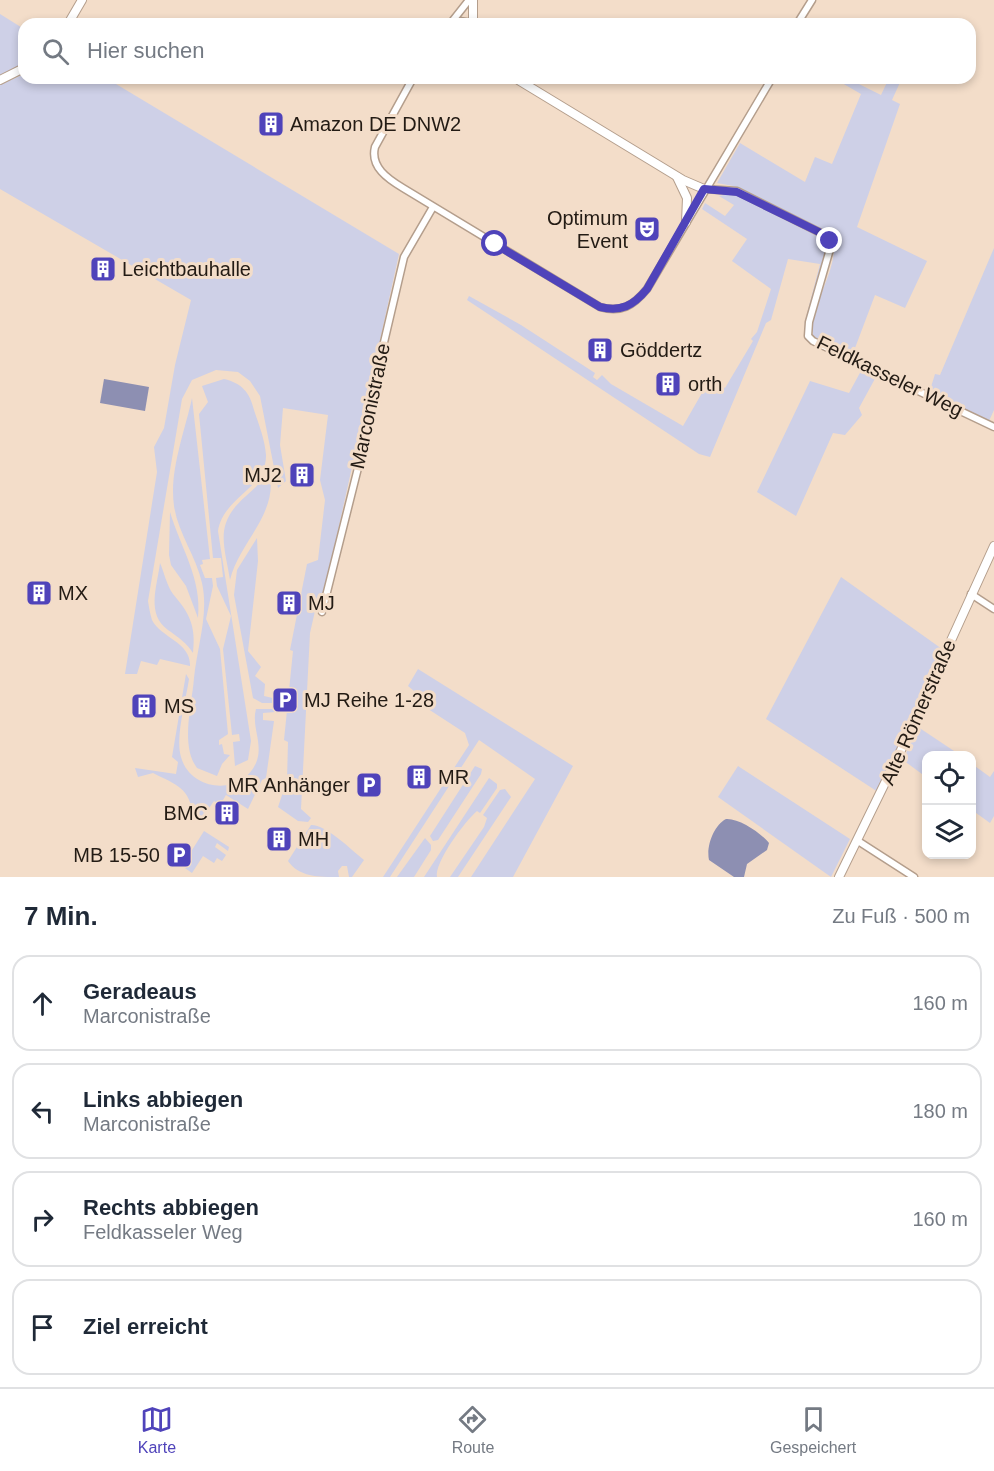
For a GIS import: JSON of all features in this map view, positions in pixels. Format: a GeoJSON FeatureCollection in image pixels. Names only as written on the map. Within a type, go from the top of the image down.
{"type":"FeatureCollection","features":[{"type":"Feature","properties":{"kind":"street"},"geometry":{"type":"LineString","coordinates":[[72,18],[82,0]]}},
{"type":"Feature","properties":{"kind":"street"},"geometry":{"type":"LineString","coordinates":[[471,0],[473,18]]}},
{"type":"Feature","properties":{"kind":"street"},"geometry":{"type":"LineString","coordinates":[[455,18],[471,0]]}},
{"type":"Feature","properties":{"kind":"street"},"geometry":{"type":"LineString","coordinates":[[801,18],[812,0]]}},
{"type":"Feature","properties":{"kind":"street"},"geometry":{"type":"LineString","coordinates":[[0,80],[18,71]]}},
{"type":"Feature","properties":{"kind":"street"},"geometry":{"type":"LineString","coordinates":[[410,84],[378,140],[374,159],[377,166],[390,180],[433,207],[600,307],[613,310],[625,308],[637,301],[767,84]]}},
{"type":"Feature","properties":{"kind":"street","name":"Feldkasseler Weg"},"geometry":{"type":"LineString","coordinates":[[525,84],[676,176],[704,189],[737,192],[819,232],[830,241],[830,249],[808,322],[808,336],[813,341],[994,427]]}},
{"type":"Feature","properties":{"kind":"street"},"geometry":{"type":"LineString","coordinates":[[676,176],[687,198],[686,222]]}},
{"type":"Feature","properties":{"kind":"street","name":"Marconistraße"},"geometry":{"type":"LineString","coordinates":[[322,612],[371,416],[374,385],[404,257],[433,207]]}},
{"type":"Feature","properties":{"kind":"street","name":"Alte Römerstraße"},"geometry":{"type":"LineString","coordinates":[[839,877],[858,841],[993,550]]}},
{"type":"Feature","properties":{"kind":"street"},"geometry":{"type":"LineString","coordinates":[[971,594],[994,609]]}},
{"type":"Feature","properties":{"kind":"street"},"geometry":{"type":"LineString","coordinates":[[858,841],[914,877]]}},
{"type":"Feature","properties":{"kind":"shaded area"},"geometry":{"type":"Polygon","coordinates":[[[0,14],[18,25],[18,66],[0,75],[0,14]]]}},
{"type":"Feature","properties":{"kind":"shaded area"},"geometry":{"type":"Polygon","coordinates":[[[18,77],[18,84],[116,84],[399,254],[320,612],[315,611],[310,633],[301,809],[311,818],[308,822],[298,821],[278,807],[287,780],[288,742],[284,740],[293,651],[290,650],[307,564],[318,560],[325,500],[320,480],[328,415],[283,408],[280,445],[286,481],[278,488],[260,396],[250,381],[238,372],[216,370],[192,380],[182,399],[148,601],[152,620],[186,651],[190,666],[160,659],[157,665],[141,661],[137,674],[125,674],[157,472],[154,447],[164,428],[175,365],[191,300],[0,189],[0,85],[18,77]]]}},
{"type":"Feature","properties":{"kind":"shaded area"},"geometry":{"type":"Polygon","coordinates":[[[844,84],[859,84],[881,95],[886,84],[899,84],[892,100],[900,104],[857,227],[927,261],[905,308],[875,295],[852,356],[818,340],[813,335],[816,310],[833,258],[834,246],[831,235],[733,186],[717,183],[740,143],[805,182],[815,157],[832,164],[861,94],[844,84]]]}},
{"type":"Feature","properties":{"kind":"shaded area"},"geometry":{"type":"Polygon","coordinates":[[[728,194],[742,197],[819,235],[827,247],[803,329],[820,264],[788,259],[771,320],[766,323],[710,457],[699,454],[467,300],[469,296],[521,325],[595,373],[593,377],[597,380],[602,375],[611,384],[683,426],[710,379],[725,388],[753,341],[751,339],[757,332],[771,289],[732,261],[747,239],[702,209],[705,203],[725,216],[734,205],[719,196],[728,194]]]}},
{"type":"Feature","properties":{"kind":"shaded area"},"geometry":{"type":"Polygon","coordinates":[[[994,248],[994,410],[989,421],[934,394],[931,387],[935,374],[940,375],[994,248]]]}},
{"type":"Feature","properties":{"kind":"shaded area"},"geometry":{"type":"Polygon","coordinates":[[[862,369],[877,375],[859,408],[862,415],[845,435],[833,433],[796,516],[757,492],[810,381],[849,393],[862,369]]]}},
{"type":"Feature","properties":{"kind":"shaded area"},"geometry":{"type":"Polygon","coordinates":[[[104,379],[149,387],[145,411],[100,403],[104,379]]]}},
{"type":"Feature","properties":{"kind":"shaded area"},"geometry":{"type":"Polygon","coordinates":[[[224,379],[240,386],[250,399],[266,455],[260,476],[228,509],[218,531],[251,741],[248,760],[235,766],[233,742],[240,741],[239,734],[232,735],[223,649],[231,616],[217,586],[216,578],[223,577],[221,558],[213,558],[199,414],[208,402],[202,386],[224,379]]]}},
{"type":"Feature","properties":{"kind":"shaded area"},"geometry":{"type":"Polygon","coordinates":[[[192,398],[210,559],[202,560],[203,564],[200,565],[205,578],[212,578],[213,586],[206,619],[220,649],[228,734],[219,740],[219,745],[222,744],[224,754],[230,755],[222,764],[217,776],[197,768],[192,759],[188,737],[204,595],[196,563],[176,516],[173,493],[178,451],[192,398]]]}},
{"type":"Feature","properties":{"kind":"shaded area"},"geometry":{"type":"Polygon","coordinates":[[[269,468],[271,484],[269,499],[230,580],[224,545],[225,525],[236,506],[259,483],[269,468]]]}},
{"type":"Feature","properties":{"kind":"shaded area"},"geometry":{"type":"Polygon","coordinates":[[[170,512],[194,577],[198,618],[186,586],[171,565],[169,555],[170,512]]]}},
{"type":"Feature","properties":{"kind":"shaded area"},"geometry":{"type":"Polygon","coordinates":[[[257,538],[258,561],[248,651],[261,667],[255,676],[265,684],[264,696],[277,699],[272,703],[262,703],[253,698],[234,595],[237,570],[257,538]]]}},
{"type":"Feature","properties":{"kind":"shaded area"},"geometry":{"type":"Polygon","coordinates":[[[160,563],[171,591],[184,608],[190,621],[194,635],[193,653],[185,643],[161,624],[157,616],[155,591],[160,563]]]}},
{"type":"Feature","properties":{"kind":"shaded area"},"geometry":{"type":"Polygon","coordinates":[[[841,577],[942,649],[878,792],[766,719],[841,577]]]}},
{"type":"Feature","properties":{"kind":"shaded area"},"geometry":{"type":"Polygon","coordinates":[[[418,669],[573,766],[513,877],[471,877],[535,779],[479,740],[390,877],[383,877],[469,745],[465,733],[422,705],[409,704],[411,701],[414,703],[420,696],[408,686],[418,669]]]}},
{"type":"Feature","properties":{"kind":"shaded area"},"geometry":{"type":"Polygon","coordinates":[[[186,674],[189,679],[180,729],[179,749],[186,768],[194,777],[205,783],[216,786],[228,785],[249,774],[256,763],[259,749],[255,722],[256,709],[272,709],[275,712],[263,713],[263,720],[274,721],[266,778],[262,780],[248,809],[226,795],[220,805],[214,801],[200,821],[193,816],[189,799],[181,788],[153,773],[138,777],[135,768],[176,774],[178,762],[172,757],[186,674]]]}},
{"type":"Feature","properties":{"kind":"shaded area"},"geometry":{"type":"Polygon","coordinates":[[[918,727],[954,751],[922,751],[922,774],[903,760],[918,727]]]}},
{"type":"Feature","properties":{"kind":"shaded area"},"geometry":{"type":"Polygon","coordinates":[[[475,766],[482,769],[481,774],[438,840],[433,841],[430,836],[475,766]]]}},
{"type":"Feature","properties":{"kind":"shaded area"},"geometry":{"type":"Polygon","coordinates":[[[738,766],[850,839],[831,877],[718,797],[738,766]]]}},
{"type":"Feature","properties":{"kind":"shaded area"},"geometry":{"type":"Polygon","coordinates":[[[976,767],[990,777],[994,771],[994,816],[990,823],[976,813],[976,767]]]}},
{"type":"Feature","properties":{"kind":"shaded area"},"geometry":{"type":"Polygon","coordinates":[[[489,778],[497,784],[497,788],[480,813],[477,811],[472,816],[451,842],[440,862],[437,877],[424,877],[489,778]]]}},
{"type":"Feature","properties":{"kind":"shaded area"},"geometry":{"type":"Polygon","coordinates":[[[505,789],[511,797],[458,877],[450,877],[484,827],[487,818],[483,815],[500,790],[505,789]]]}},
{"type":"Feature","properties":{"kind":"shaded area"},"geometry":{"type":"Polygon","coordinates":[[[726,819],[749,827],[769,843],[767,850],[747,864],[744,877],[734,877],[709,860],[712,837],[718,826],[726,819]]]}},
{"type":"Feature","properties":{"kind":"shaded area"},"geometry":{"type":"Polygon","coordinates":[[[311,825],[331,833],[364,860],[352,877],[349,877],[347,866],[342,866],[338,871],[339,877],[317,876],[303,873],[288,861],[311,825]]]}},
{"type":"Feature","properties":{"kind":"shaded area"},"geometry":{"type":"Polygon","coordinates":[[[204,831],[229,847],[228,851],[217,843],[215,847],[226,855],[222,861],[217,858],[214,863],[203,856],[192,873],[182,866],[204,831]]]}},
{"type":"Feature","properties":{"kind":"shaded area"},"geometry":{"type":"Polygon","coordinates":[[[425,838],[431,845],[431,850],[414,877],[397,877],[425,838]]]}},
{"type":"Feature","properties":{"kind":"place","name":"Amazon DE DNW2"},"geometry":{"type":"Point","coordinates":[271,124]}},
{"type":"Feature","properties":{"kind":"place","name":"Optimum Event"},"geometry":{"type":"Point","coordinates":[647,229]}},
{"type":"Feature","properties":{"kind":"place","name":"Leichtbauhalle"},"geometry":{"type":"Point","coordinates":[103,269]}},
{"type":"Feature","properties":{"kind":"place","name":"Göddertz"},"geometry":{"type":"Point","coordinates":[600,350]}},
{"type":"Feature","properties":{"kind":"place","name":"orth"},"geometry":{"type":"Point","coordinates":[668,384]}},
{"type":"Feature","properties":{"kind":"place","name":"MJ2"},"geometry":{"type":"Point","coordinates":[302,475]}},
{"type":"Feature","properties":{"kind":"place","name":"MX"},"geometry":{"type":"Point","coordinates":[39,593]}},
{"type":"Feature","properties":{"kind":"place","name":"MJ"},"geometry":{"type":"Point","coordinates":[289,603]}},
{"type":"Feature","properties":{"kind":"place","name":"MJ Reihe 1-28"},"geometry":{"type":"Point","coordinates":[285,700]}},
{"type":"Feature","properties":{"kind":"place","name":"MS"},"geometry":{"type":"Point","coordinates":[144,706]}},
{"type":"Feature","properties":{"kind":"place","name":"MR"},"geometry":{"type":"Point","coordinates":[419,777]}},
{"type":"Feature","properties":{"kind":"place","name":"MR Anhänger"},"geometry":{"type":"Point","coordinates":[369,785]}},
{"type":"Feature","properties":{"kind":"place","name":"BMC"},"geometry":{"type":"Point","coordinates":[227,813]}},
{"type":"Feature","properties":{"kind":"place","name":"MH"},"geometry":{"type":"Point","coordinates":[279,839]}},
{"type":"Feature","properties":{"kind":"place","name":"MB 15-50"},"geometry":{"type":"Point","coordinates":[179,855]}},
{"type":"Feature","properties":{"kind":"route"},"geometry":{"type":"LineString","coordinates":[[495,244],[600,307],[613,310],[625,308],[637,301],[647,289],[704,189],[737,192],[819,232],[830,241]]}}]}
